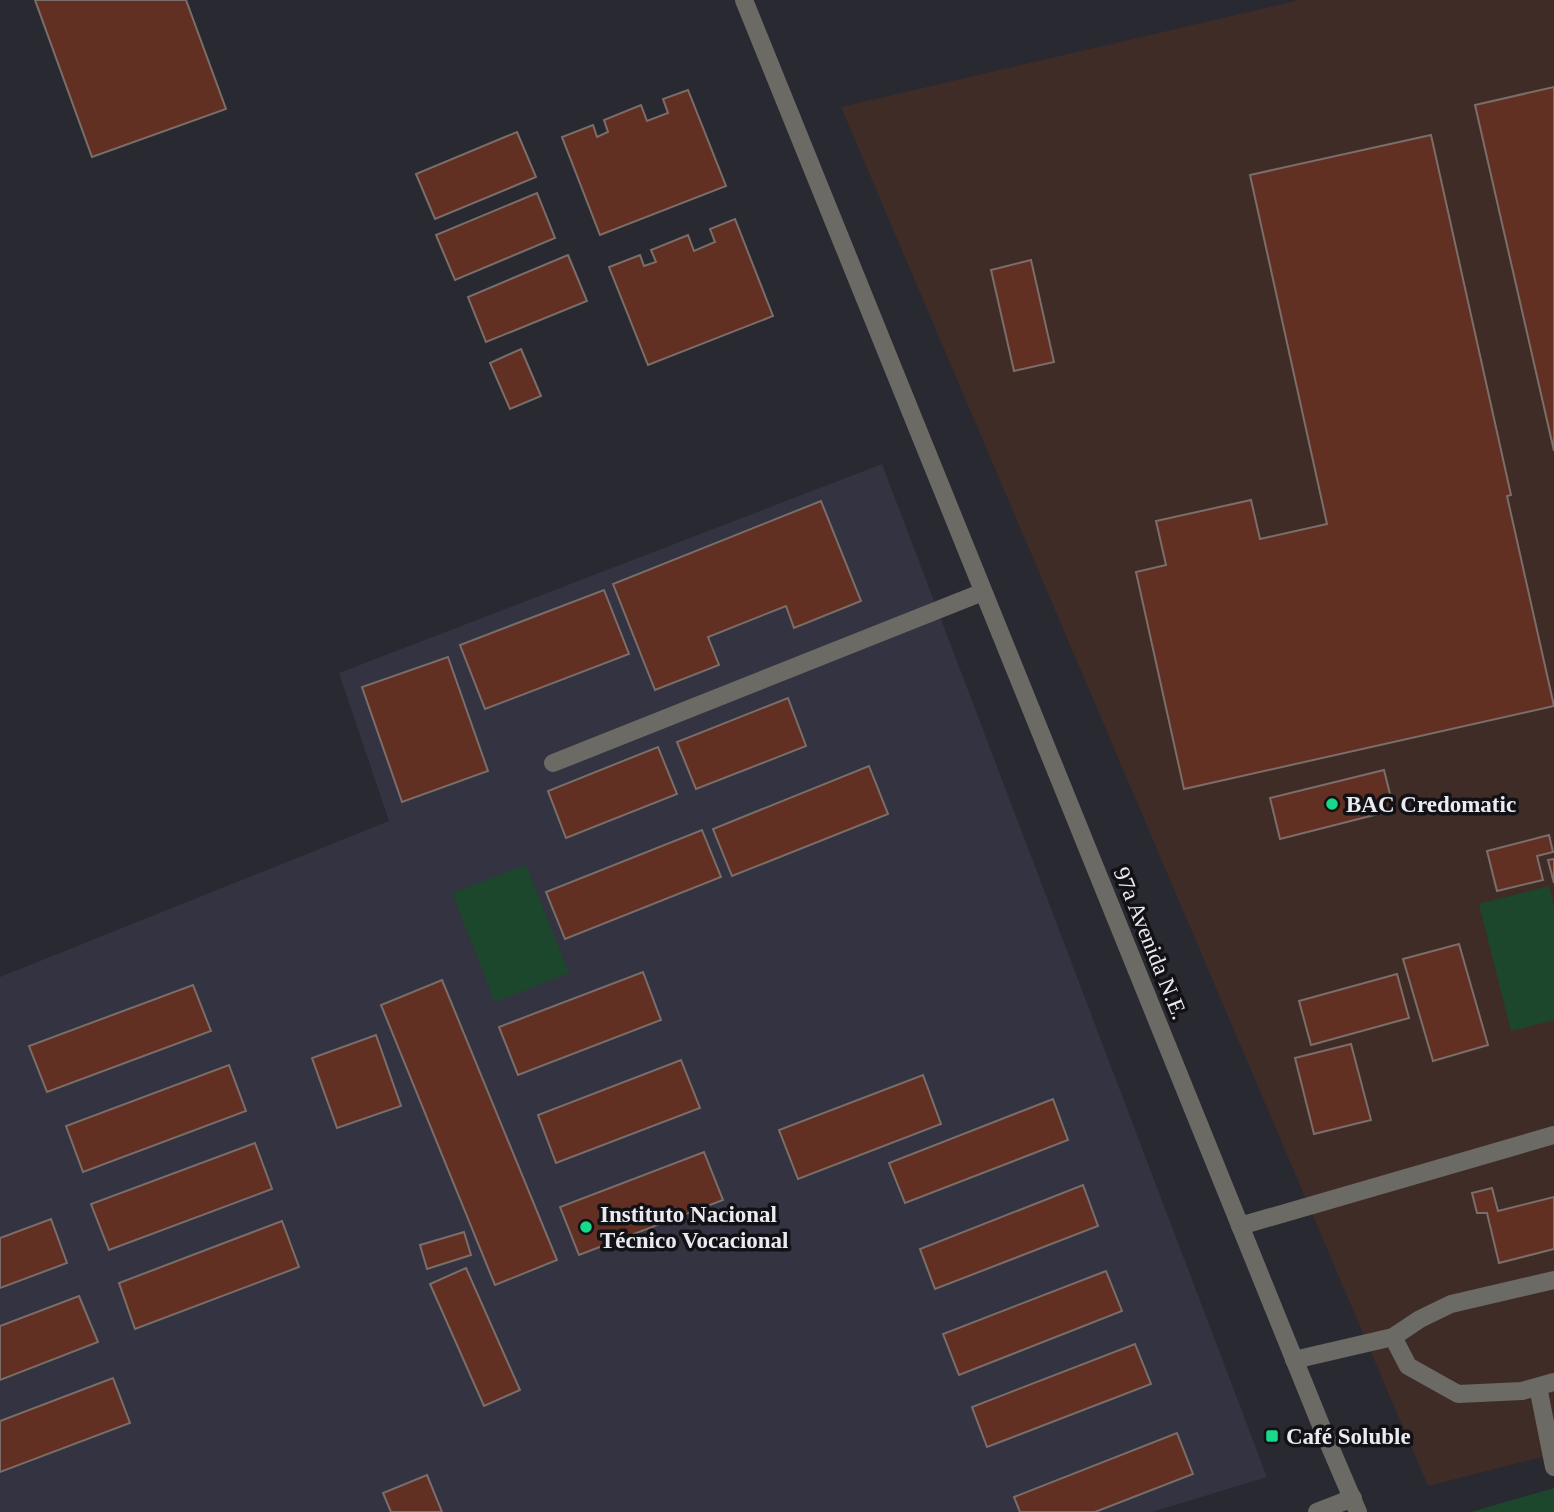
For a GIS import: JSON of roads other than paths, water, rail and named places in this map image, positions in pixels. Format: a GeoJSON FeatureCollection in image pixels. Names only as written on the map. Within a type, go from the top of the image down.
{"type":"FeatureCollection","features":[{"type":"Feature","properties":{"kind":"street","name":"97a Avenida N.E."},"geometry":{"type":"LineString","coordinates":[[744,0],[1294,1360],[1356,1505]]}},
{"type":"Feature","properties":{"kind":"street"},"geometry":{"type":"LineString","coordinates":[[553,763],[983,592]]}},
{"type":"Feature","properties":{"kind":"street"},"geometry":{"type":"LineString","coordinates":[[1240,1226],[1554,1135]]}},
{"type":"Feature","properties":{"kind":"street"},"geometry":{"type":"LineString","coordinates":[[1294,1360],[1393,1337],[1420,1319],[1451,1304],[1554,1280]]}},
{"type":"Feature","properties":{"kind":"street"},"geometry":{"type":"LineString","coordinates":[[1393,1337],[1408,1366],[1458,1394],[1522,1391],[1546,1385],[1554,1467]]}},
{"type":"Feature","properties":{"kind":"street"},"geometry":{"type":"LineString","coordinates":[[1317,1512],[1356,1505]]}},
{"type":"Feature","properties":{"kind":"place","name":"BAC Credomatic"},"geometry":{"type":"Point","coordinates":[1332,804]}},
{"type":"Feature","properties":{"kind":"place","name":"Instituto Nacional Técnico Vocacional"},"geometry":{"type":"Point","coordinates":[586,1227]}},
{"type":"Feature","properties":{"kind":"place","name":"Café Soluble"},"geometry":{"type":"Point","coordinates":[1272,1436]}}]}
